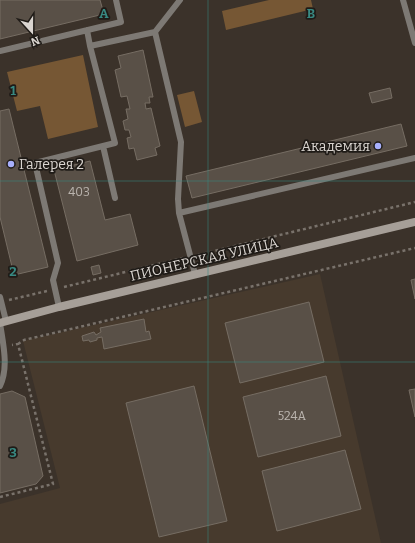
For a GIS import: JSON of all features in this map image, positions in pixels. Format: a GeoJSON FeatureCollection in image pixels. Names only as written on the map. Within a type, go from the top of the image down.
{"type":"FeatureCollection","features":[{"type":"Feature","properties":{"kind":"main road","name":"ПИОНЕРСКАЯ УЛИЦА"},"geometry":{"type":"LineString","coordinates":[[2,322],[195,274],[415,222]]}},
{"type":"Feature","properties":{"kind":"lane"},"geometry":{"type":"LineString","coordinates":[[0,51],[121,22],[116,0]]}},
{"type":"Feature","properties":{"kind":"lane"},"geometry":{"type":"LineString","coordinates":[[90,46],[155,32],[180,0]]}},
{"type":"Feature","properties":{"kind":"lane"},"geometry":{"type":"LineString","coordinates":[[403,0],[415,43]]}},
{"type":"Feature","properties":{"kind":"lane"},"geometry":{"type":"LineString","coordinates":[[59,307],[53,280],[58,263],[35,163],[115,143],[87,30]]}},
{"type":"Feature","properties":{"kind":"lane"},"geometry":{"type":"LineString","coordinates":[[155,32],[181,142],[178,199],[179,213],[195,274]]}},
{"type":"Feature","properties":{"kind":"lane"},"geometry":{"type":"LineString","coordinates":[[103,146],[115,198]]}},
{"type":"Feature","properties":{"kind":"lane"},"geometry":{"type":"LineString","coordinates":[[179,213],[415,158]]}},
{"type":"Feature","properties":{"kind":"lane"},"geometry":{"type":"LineString","coordinates":[[0,386],[4,376],[2,365],[4,347],[1,300]]}},
{"type":"Feature","properties":{"kind":"path"},"geometry":{"type":"LineString","coordinates":[[1,300],[55,289],[415,202]]}},
{"type":"Feature","properties":{"kind":"path"},"geometry":{"type":"LineString","coordinates":[[4,347],[18,344],[24,340],[415,248]]}},
{"type":"Feature","properties":{"kind":"path"},"geometry":{"type":"LineString","coordinates":[[0,497],[53,484],[18,344]]}},
{"type":"Feature","properties":{"kind":"shaded area"},"geometry":{"type":"Polygon","coordinates":[[[269,0],[311,0],[313,9],[226,30],[222,11],[269,0]]]}},
{"type":"Feature","properties":{"kind":"shaded area"},"geometry":{"type":"Polygon","coordinates":[[[83,55],[98,127],[48,139],[40,106],[17,111],[7,72],[83,55]]]}},
{"type":"Feature","properties":{"kind":"shaded area"},"geometry":{"type":"Polygon","coordinates":[[[194,91],[202,122],[185,127],[177,95],[194,91]]]}},
{"type":"Feature","properties":{"kind":"shaded area"},"geometry":{"type":"Polygon","coordinates":[[[320,274],[381,543],[0,543],[0,504],[60,488],[23,341],[320,274]]]}},
{"type":"Feature","properties":{"kind":"building"},"geometry":{"type":"Polygon","coordinates":[[[0,0],[100,0],[104,14],[0,39],[0,0]]]}},
{"type":"Feature","properties":{"kind":"building"},"geometry":{"type":"Polygon","coordinates":[[[143,50],[153,97],[149,97],[150,103],[145,103],[146,109],[151,108],[160,146],[155,148],[157,155],[137,160],[134,148],[129,149],[127,138],[131,137],[129,130],[125,130],[123,121],[128,119],[126,109],[130,109],[127,96],[121,97],[115,70],[121,68],[118,56],[143,50]]]}},
{"type":"Feature","properties":{"kind":"building"},"geometry":{"type":"Polygon","coordinates":[[[390,88],[392,98],[372,103],[369,93],[390,88]]]}},
{"type":"Feature","properties":{"kind":"building","name":"Галерея 2"},"geometry":{"type":"Polygon","coordinates":[[[9,109],[48,267],[14,275],[0,217],[0,111],[9,109]]]}},
{"type":"Feature","properties":{"kind":"building"},"geometry":{"type":"Polygon","coordinates":[[[401,124],[407,146],[192,198],[186,176],[401,124]]]}},
{"type":"Feature","properties":{"kind":"building"},"geometry":{"type":"Polygon","coordinates":[[[90,161],[105,220],[130,214],[138,245],[77,261],[54,170],[90,161]]]}},
{"type":"Feature","properties":{"kind":"building"},"geometry":{"type":"Polygon","coordinates":[[[99,265],[101,273],[93,275],[91,267],[99,265]]]}},
{"type":"Feature","properties":{"kind":"building"},"geometry":{"type":"Polygon","coordinates":[[[415,279],[415,299],[411,280],[415,279]]]}},
{"type":"Feature","properties":{"kind":"building"},"geometry":{"type":"Polygon","coordinates":[[[309,302],[324,362],[240,383],[225,323],[309,302]]]}},
{"type":"Feature","properties":{"kind":"building"},"geometry":{"type":"Polygon","coordinates":[[[144,319],[146,332],[149,331],[151,339],[104,349],[102,337],[90,342],[89,340],[83,341],[82,336],[94,332],[96,335],[101,332],[100,328],[144,319]]]}},
{"type":"Feature","properties":{"kind":"building"},"geometry":{"type":"Polygon","coordinates":[[[326,376],[341,436],[258,457],[243,397],[326,376]]]}},
{"type":"Feature","properties":{"kind":"building"},"geometry":{"type":"Polygon","coordinates":[[[194,386],[227,521],[159,537],[126,403],[194,386]]]}},
{"type":"Feature","properties":{"kind":"building"},"geometry":{"type":"Polygon","coordinates":[[[415,389],[415,417],[409,390],[415,389]]]}},
{"type":"Feature","properties":{"kind":"building"},"geometry":{"type":"Polygon","coordinates":[[[12,391],[25,397],[43,476],[36,484],[0,493],[0,394],[12,391]]]}},
{"type":"Feature","properties":{"kind":"building"},"geometry":{"type":"Polygon","coordinates":[[[345,450],[361,509],[277,531],[262,471],[345,450]]]}},
{"type":"Feature","properties":{"kind":"place","name":"Академия"},"geometry":{"type":"Point","coordinates":[378,146]}},
{"type":"Feature","properties":{"kind":"place","name":"Галерея 2"},"geometry":{"type":"Point","coordinates":[11,164]}}]}
